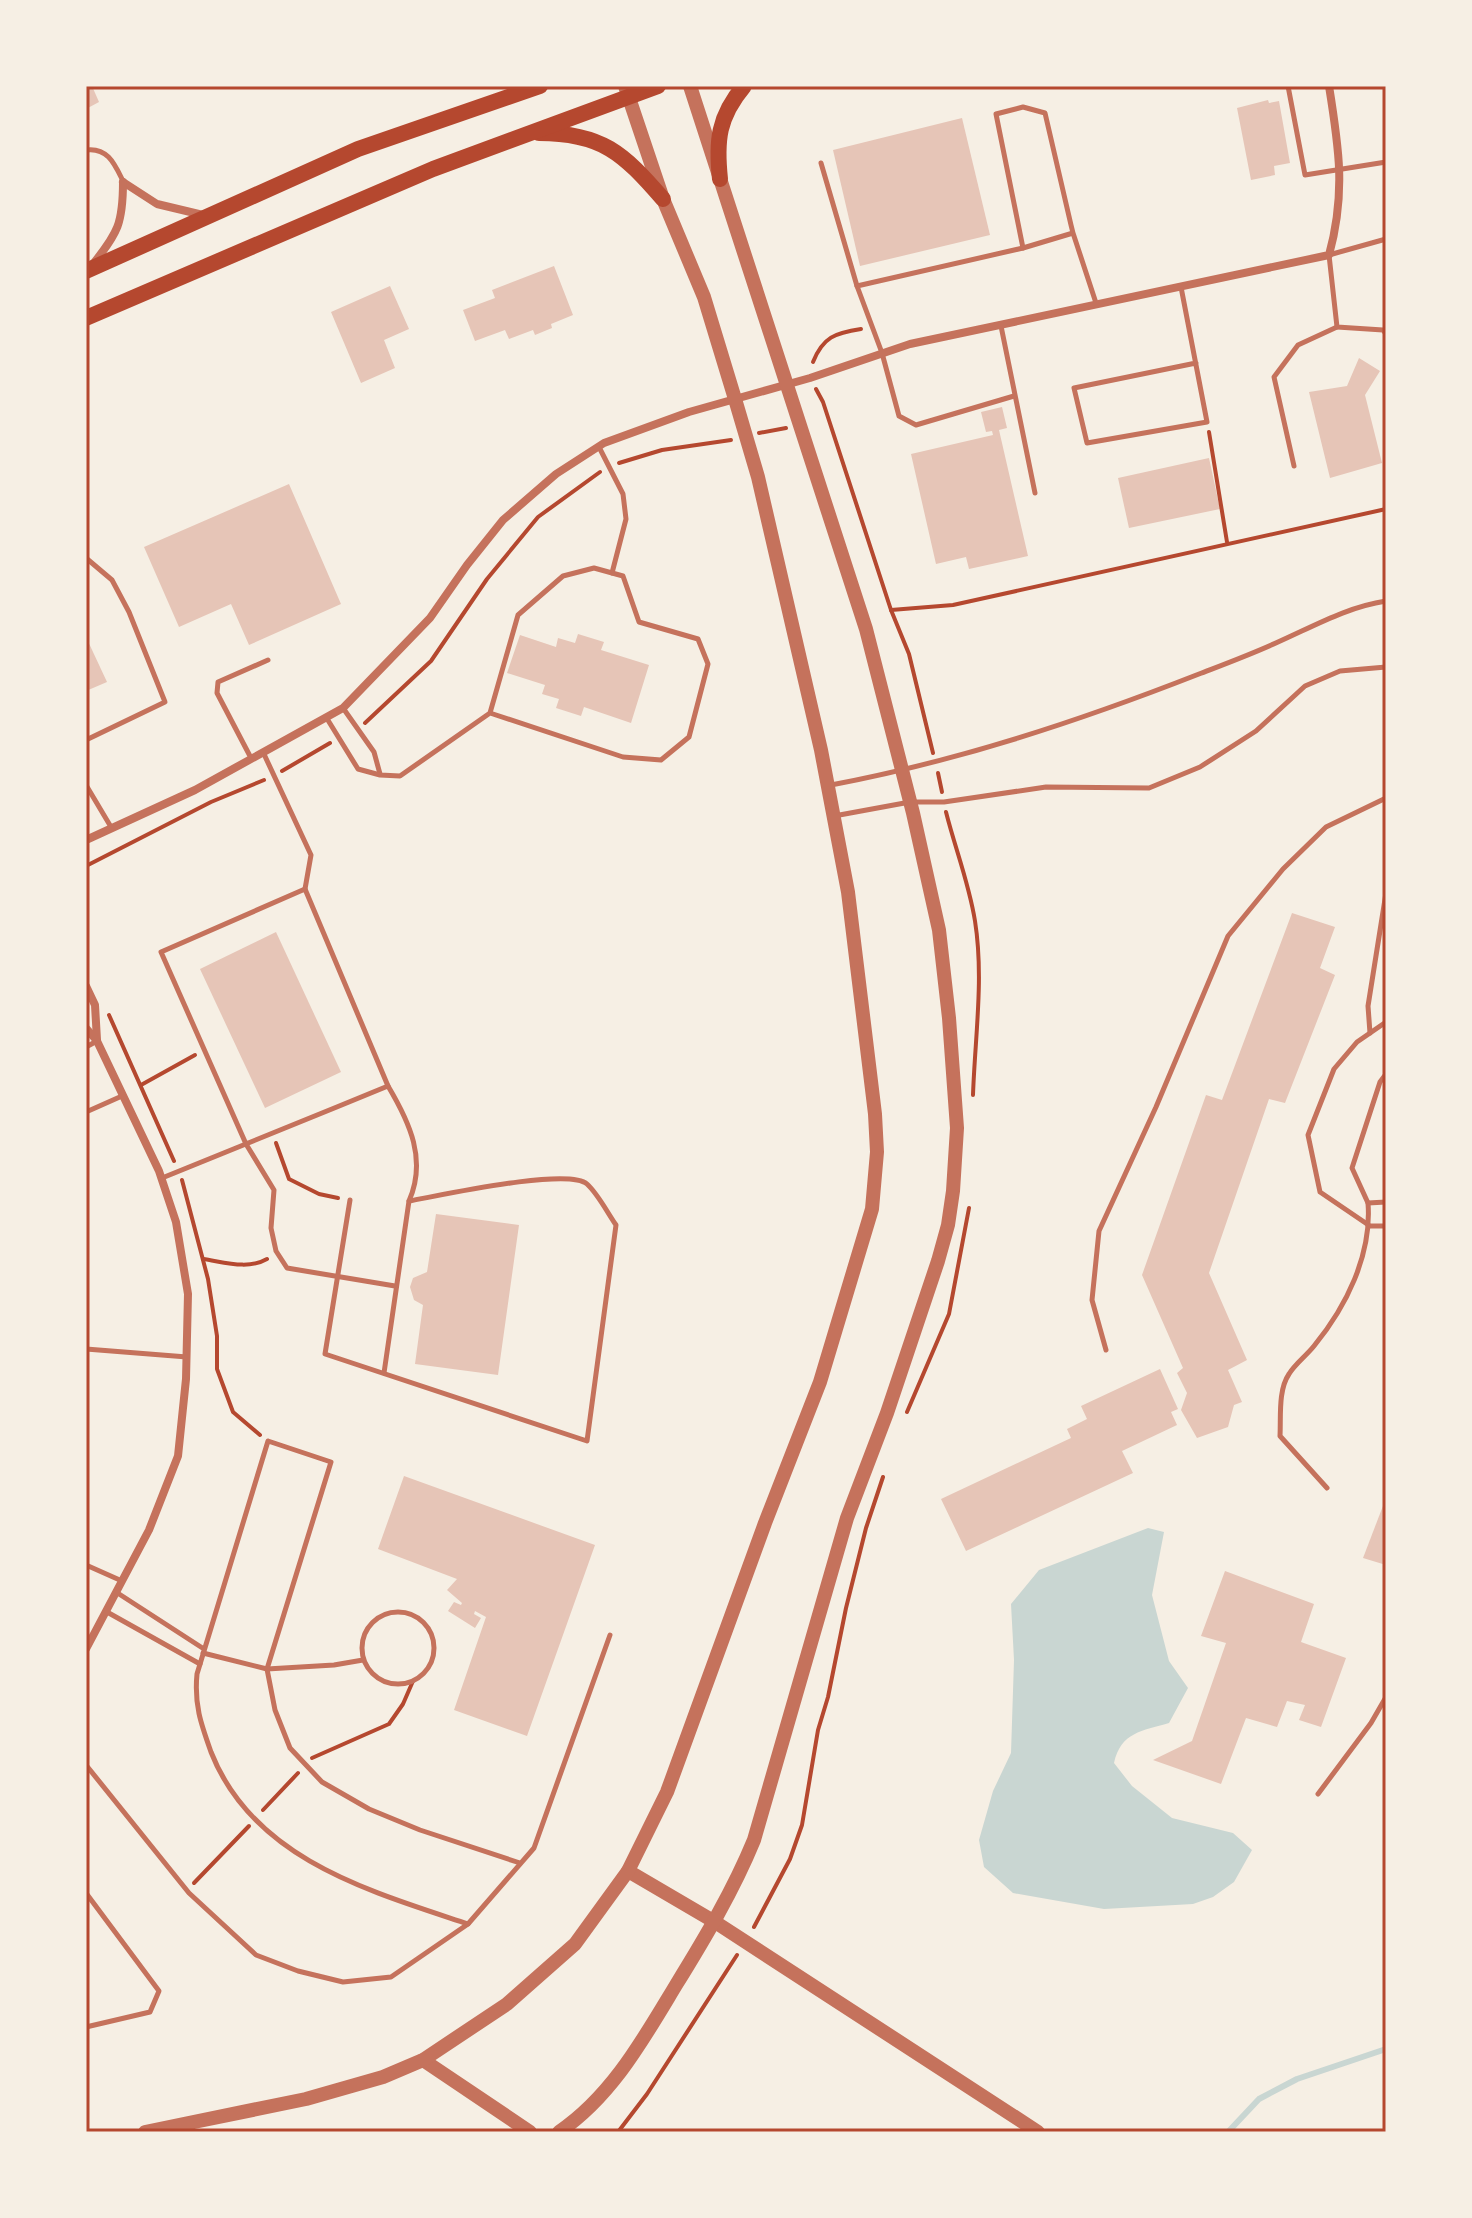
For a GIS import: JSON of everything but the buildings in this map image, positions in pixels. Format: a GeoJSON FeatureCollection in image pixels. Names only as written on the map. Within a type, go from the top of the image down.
{"type":"FeatureCollection","features":[{"type":"Feature","properties":{"kind":"main road"},"geometry":{"type":"LineString","coordinates":[[87,271],[358,149],[540,86]]}},
{"type":"Feature","properties":{"kind":"main road"},"geometry":{"type":"LineString","coordinates":[[86,318],[433,169],[627,91],[658,86]]}},
{"type":"Feature","properties":{"kind":"main road"},"geometry":{"type":"LineString","coordinates":[[720,179],[717,147],[721,122],[744,86]]}},
{"type":"Feature","properties":{"kind":"main road"},"geometry":{"type":"LineString","coordinates":[[529,132],[565,133],[600,142],[633,165],[663,199]]}},
{"type":"Feature","properties":{"kind":"street"},"geometry":{"type":"LineString","coordinates":[[559,2132],[598,2100],[640,2044],[715,1922],[737,1882],[754,1840],[847,1518],[887,1413],[938,1261],[948,1225],[957,1128],[939,930],[866,629],[690,86]]}},
{"type":"Feature","properties":{"kind":"street"},"geometry":{"type":"LineString","coordinates":[[86,840],[195,790],[343,708],[430,618],[503,520],[556,474],[599,447],[689,412],[810,378],[910,344],[1329,255],[1339,221],[1340,169],[1329,86]]}},
{"type":"Feature","properties":{"kind":"street"},"geometry":{"type":"LineString","coordinates":[[145,2132],[306,2099],[383,2077],[423,2060],[507,2004],[575,1944],[628,1871],[667,1792],[820,1382],[872,1209],[877,1152],[875,1114],[848,892],[827,786],[761,492],[735,399],[704,297],[663,199],[627,91]]}},
{"type":"Feature","properties":{"kind":"street"},"geometry":{"type":"LineString","coordinates":[[123,182],[157,204],[208,217]]}},
{"type":"Feature","properties":{"kind":"street"},"geometry":{"type":"LineString","coordinates":[[87,271],[112,240],[123,213],[123,182]]}},
{"type":"Feature","properties":{"kind":"street"},"geometry":{"type":"LineString","coordinates":[[86,986],[95,1005],[97,1041]]}},
{"type":"Feature","properties":{"kind":"street"},"geometry":{"type":"LineString","coordinates":[[86,1028],[97,1041],[161,1178],[176,1222],[188,1294],[187,1357],[178,1456],[149,1530],[86,1649]]}},
{"type":"Feature","properties":{"kind":"street"},"geometry":{"type":"LineString","coordinates":[[628,1871],[715,1922],[1038,2132]]}},
{"type":"Feature","properties":{"kind":"street"},"geometry":{"type":"LineString","coordinates":[[423,2060],[530,2132]]}},
{"type":"Feature","properties":{"kind":"lane"},"geometry":{"type":"LineString","coordinates":[[1288,86],[1305,175],[1386,162]]}},
{"type":"Feature","properties":{"kind":"lane"},"geometry":{"type":"LineString","coordinates":[[1023,248],[996,114],[1023,107],[1045,113],[1073,233],[1096,303]]}},
{"type":"Feature","properties":{"kind":"lane"},"geometry":{"type":"LineString","coordinates":[[86,150],[94,149],[112,158],[123,182]]}},
{"type":"Feature","properties":{"kind":"lane"},"geometry":{"type":"LineString","coordinates":[[821,163],[899,416],[916,425],[1014,396]]}},
{"type":"Feature","properties":{"kind":"lane"},"geometry":{"type":"LineString","coordinates":[[857,286],[1023,248],[1073,233]]}},
{"type":"Feature","properties":{"kind":"lane"},"geometry":{"type":"LineString","coordinates":[[1337,327],[1329,255],[1386,239]]}},
{"type":"Feature","properties":{"kind":"lane"},"geometry":{"type":"LineString","coordinates":[[1181,287],[1196,363],[1207,422],[1087,443],[1074,388],[1196,363]]}},
{"type":"Feature","properties":{"kind":"lane"},"geometry":{"type":"LineString","coordinates":[[1001,324],[1035,493]]}},
{"type":"Feature","properties":{"kind":"lane"},"geometry":{"type":"LineString","coordinates":[[1294,466],[1274,377],[1298,345],[1337,327],[1383,330],[1386,334]]}},
{"type":"Feature","properties":{"kind":"lane"},"geometry":{"type":"LineString","coordinates":[[599,447],[623,494],[626,519],[612,573]]}},
{"type":"Feature","properties":{"kind":"lane"},"geometry":{"type":"LineString","coordinates":[[86,558],[112,580],[129,612],[165,702],[86,740]]}},
{"type":"Feature","properties":{"kind":"lane"},"geometry":{"type":"LineString","coordinates":[[326,717],[358,769],[400,776],[490,713],[518,615],[563,576],[594,568],[623,576],[639,622],[698,639],[708,664],[689,737],[661,760],[623,757],[490,713]]}},
{"type":"Feature","properties":{"kind":"lane"},"geometry":{"type":"LineString","coordinates":[[827,786],[902,771],[1003,744],[1128,702],[1277,643],[1358,605],[1386,601]]}},
{"type":"Feature","properties":{"kind":"lane"},"geometry":{"type":"LineString","coordinates":[[251,759],[217,693],[218,682],[268,660]]}},
{"type":"Feature","properties":{"kind":"lane"},"geometry":{"type":"LineString","coordinates":[[833,817],[910,802],[944,802],[1046,787],[1149,788],[1200,767],[1256,731],[1305,686],[1340,671],[1386,667]]}},
{"type":"Feature","properties":{"kind":"lane"},"geometry":{"type":"LineString","coordinates":[[343,708],[374,752],[380,775]]}},
{"type":"Feature","properties":{"kind":"lane"},"geometry":{"type":"LineString","coordinates":[[263,752],[311,855],[305,889],[388,1086],[403,1111],[418,1159],[417,1182],[409,1201],[395,1286],[384,1373]]}},
{"type":"Feature","properties":{"kind":"lane"},"geometry":{"type":"LineString","coordinates":[[86,785],[111,827]]}},
{"type":"Feature","properties":{"kind":"lane"},"geometry":{"type":"LineString","coordinates":[[1106,1350],[1092,1300],[1099,1231],[1156,1107],[1228,936],[1283,869],[1326,827],[1386,798]]}},
{"type":"Feature","properties":{"kind":"lane"},"geometry":{"type":"LineString","coordinates":[[305,889],[161,952],[246,1144],[274,1190],[271,1228],[276,1252],[287,1268],[395,1286]]}},
{"type":"Feature","properties":{"kind":"lane"},"geometry":{"type":"LineString","coordinates":[[1370,1033],[1368,1006],[1386,893]]}},
{"type":"Feature","properties":{"kind":"lane"},"geometry":{"type":"LineString","coordinates":[[1386,1022],[1357,1042],[1334,1069],[1308,1135],[1320,1192],[1370,1226],[1386,1226]]}},
{"type":"Feature","properties":{"kind":"lane"},"geometry":{"type":"LineString","coordinates":[[86,1047],[97,1041]]}},
{"type":"Feature","properties":{"kind":"lane"},"geometry":{"type":"LineString","coordinates":[[1327,1488],[1280,1436],[1281,1405],[1287,1376],[1338,1314],[1354,1279],[1370,1226],[1368,1203],[1352,1168],[1380,1082],[1386,1074]]}},
{"type":"Feature","properties":{"kind":"lane"},"geometry":{"type":"LineString","coordinates":[[161,1178],[388,1086]]}},
{"type":"Feature","properties":{"kind":"lane"},"geometry":{"type":"LineString","coordinates":[[86,1112],[122,1096]]}},
{"type":"Feature","properties":{"kind":"lane"},"geometry":{"type":"LineString","coordinates":[[350,1200],[325,1354],[587,1441],[616,1225],[586,1183],[563,1178],[499,1185],[409,1201]]}},
{"type":"Feature","properties":{"kind":"lane"},"geometry":{"type":"LineString","coordinates":[[1368,1203],[1386,1202]]}},
{"type":"Feature","properties":{"kind":"lane"},"geometry":{"type":"LineString","coordinates":[[86,1349],[187,1357]]}},
{"type":"Feature","properties":{"kind":"lane"},"geometry":{"type":"LineString","coordinates":[[468,1924],[377,1893],[289,1850],[254,1820],[221,1778],[201,1725],[195,1698],[200,1664],[268,1441],[331,1462],[267,1669],[275,1710],[290,1748],[322,1782],[369,1809],[420,1830],[520,1863]]}},
{"type":"Feature","properties":{"kind":"lane"},"geometry":{"type":"LineString","coordinates":[[86,1565],[122,1581]]}},
{"type":"Feature","properties":{"kind":"lane"},"geometry":{"type":"LineString","coordinates":[[116,1592],[204,1651],[267,1669],[363,1660]]}},
{"type":"Feature","properties":{"kind":"lane"},"geometry":{"type":"LineString","coordinates":[[106,1612],[200,1664]]}},
{"type":"Feature","properties":{"kind":"lane"},"geometry":{"type":"LineString","coordinates":[[387,1614],[410,1614],[428,1628],[434,1651],[424,1673],[413,1681],[402,1685],[379,1679],[369,1671],[363,1660],[362,1648],[369,1627],[387,1614]]}},
{"type":"Feature","properties":{"kind":"lane"},"geometry":{"type":"LineString","coordinates":[[86,1765],[187,1890],[256,1955],[298,1971],[343,1982],[391,1977],[468,1924],[534,1848],[610,1635]]}},
{"type":"Feature","properties":{"kind":"lane"},"geometry":{"type":"LineString","coordinates":[[1318,1794],[1371,1723],[1386,1697]]}},
{"type":"Feature","properties":{"kind":"lane"},"geometry":{"type":"LineString","coordinates":[[86,1893],[159,1991],[150,2012],[86,2027]]}},
{"type":"Feature","properties":{"kind":"path"},"geometry":{"type":"LineString","coordinates":[[872,327],[832,336],[821,344],[810,370],[810,378],[826,413],[891,610],[909,654],[944,802]]}},
{"type":"Feature","properties":{"kind":"path"},"geometry":{"type":"LineString","coordinates":[[357,730],[431,661],[487,579],[538,517],[609,466],[662,450],[799,425],[826,413]]}},
{"type":"Feature","properties":{"kind":"path"},"geometry":{"type":"LineString","coordinates":[[1207,422],[1228,543]]}},
{"type":"Feature","properties":{"kind":"path"},"geometry":{"type":"LineString","coordinates":[[891,610],[953,605],[1386,509]]}},
{"type":"Feature","properties":{"kind":"path"},"geometry":{"type":"LineString","coordinates":[[86,866],[211,802],[274,776],[337,738]]}},
{"type":"Feature","properties":{"kind":"path"},"geometry":{"type":"LineString","coordinates":[[141,1085],[206,1049]]}},
{"type":"Feature","properties":{"kind":"path"},"geometry":{"type":"LineString","coordinates":[[272,1133],[289,1179],[319,1194],[350,1200]]}},
{"type":"Feature","properties":{"kind":"path"},"geometry":{"type":"LineString","coordinates":[[203,1259],[258,1264],[276,1252]]}},
{"type":"Feature","properties":{"kind":"path"},"geometry":{"type":"LineString","coordinates":[[187,1890],[312,1759],[389,1724],[403,1704],[413,1681]]}},
{"type":"Feature","properties":{"kind":"shaded area"},"geometry":{"type":"Polygon","coordinates":[[[1148,1528],[1164,1532],[1152,1595],[1169,1661],[1188,1688],[1169,1723],[1127,1739],[1114,1763],[1132,1786],[1172,1818],[1233,1833],[1252,1850],[1234,1882],[1213,1897],[1193,1904],[1104,1909],[1013,1893],[984,1867],[979,1840],[993,1791],[1011,1753],[1014,1660],[1011,1604],[1039,1570],[1148,1528]]]}},
{"type":"Feature","properties":{"kind":"waterway"},"geometry":{"type":"LineString","coordinates":[[1228,2132],[1259,2099],[1297,2079],[1386,2049]]}}]}
